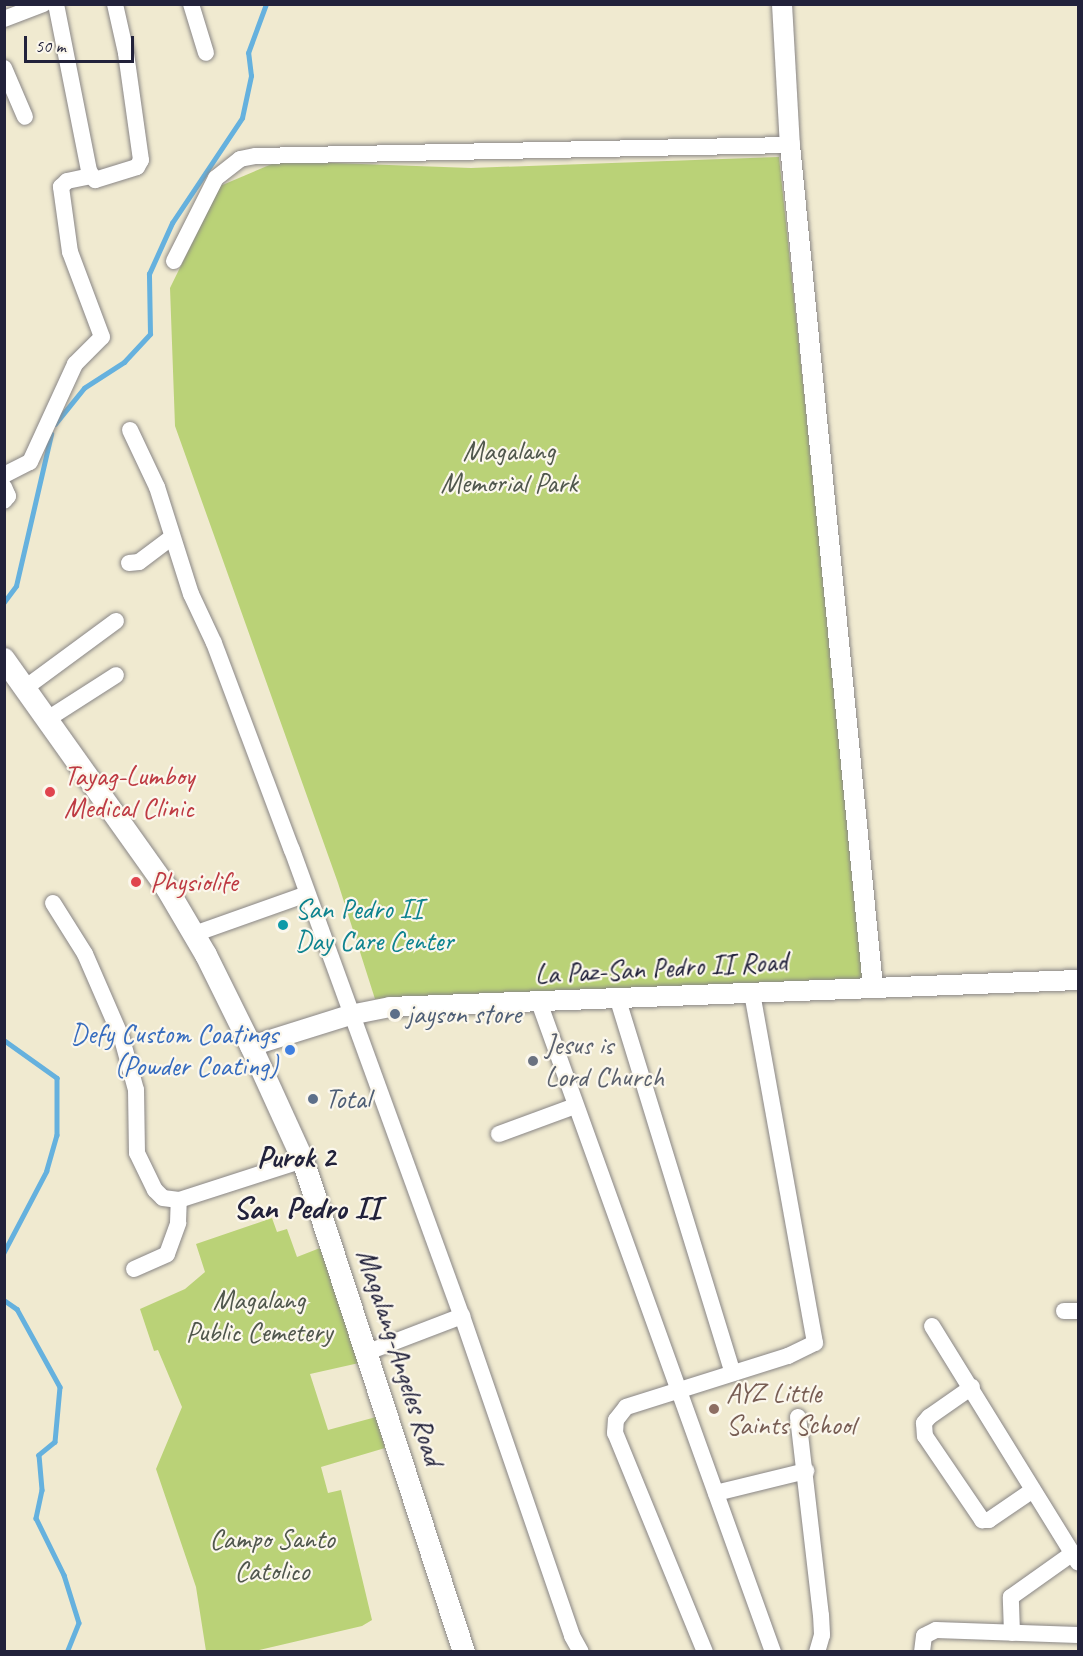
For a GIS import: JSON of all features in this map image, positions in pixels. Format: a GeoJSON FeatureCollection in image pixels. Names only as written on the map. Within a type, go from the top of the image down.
{"type":"FeatureCollection","features":[{"type":"Feature","properties":{"kind":"main road","name":"Magalang-Angeles Road"},"geometry":{"type":"LineString","coordinates":[[4,658],[165,886],[194,933],[251,1046],[303,1160],[368,1352],[464,1652]]}},
{"type":"Feature","properties":{"kind":"street"},"geometry":{"type":"LineString","coordinates":[[4,19],[43,4]]}},
{"type":"Feature","properties":{"kind":"street"},"geometry":{"type":"LineString","coordinates":[[56,4],[91,176],[94,180],[137,167],[141,160],[126,53],[115,4]]}},
{"type":"Feature","properties":{"kind":"street"},"geometry":{"type":"LineString","coordinates":[[191,4],[206,53]]}},
{"type":"Feature","properties":{"kind":"street"},"geometry":{"type":"LineString","coordinates":[[782,4],[790,145],[873,987]]}},
{"type":"Feature","properties":{"kind":"street"},"geometry":{"type":"LineString","coordinates":[[4,68],[24,117]]}},
{"type":"Feature","properties":{"kind":"street"},"geometry":{"type":"LineString","coordinates":[[174,261],[216,178],[240,159],[256,156],[790,145]]}},
{"type":"Feature","properties":{"kind":"street"},"geometry":{"type":"LineString","coordinates":[[4,476],[30,462],[75,364],[102,337],[70,252],[61,187],[67,181],[91,176]]}},
{"type":"Feature","properties":{"kind":"street"},"geometry":{"type":"LineString","coordinates":[[130,430],[157,487],[172,537],[307,894],[462,1316],[568,1626],[581,1652]]}},
{"type":"Feature","properties":{"kind":"street"},"geometry":{"type":"LineString","coordinates":[[4,487],[8,496],[4,501]]}},
{"type":"Feature","properties":{"kind":"street"},"geometry":{"type":"LineString","coordinates":[[129,563],[139,562],[172,537]]}},
{"type":"Feature","properties":{"kind":"street"},"geometry":{"type":"LineString","coordinates":[[25,688],[116,621]]}},
{"type":"Feature","properties":{"kind":"street"},"geometry":{"type":"LineString","coordinates":[[46,720],[116,675]]}},
{"type":"Feature","properties":{"kind":"street"},"geometry":{"type":"LineString","coordinates":[[194,933],[307,894]]}},
{"type":"Feature","properties":{"kind":"street"},"geometry":{"type":"LineString","coordinates":[[53,903],[85,954],[122,1040],[136,1090],[135,1137],[143,1168],[155,1190],[163,1198],[179,1200],[303,1160]]}},
{"type":"Feature","properties":{"kind":"street","name":"La Paz-San Pedro II Road"},"geometry":{"type":"LineString","coordinates":[[251,1046],[350,1014],[415,1005],[618,1000],[752,992],[1078,980]]}},
{"type":"Feature","properties":{"kind":"street"},"geometry":{"type":"LineString","coordinates":[[705,1652],[615,1432],[616,1420],[627,1407],[809,1348],[816,1337],[752,992]]}},
{"type":"Feature","properties":{"kind":"street"},"geometry":{"type":"LineString","coordinates":[[618,1000],[733,1373]]}},
{"type":"Feature","properties":{"kind":"street"},"geometry":{"type":"LineString","coordinates":[[539,1002],[676,1391],[716,1493],[773,1652]]}},
{"type":"Feature","properties":{"kind":"street"},"geometry":{"type":"LineString","coordinates":[[499,1134],[575,1106]]}},
{"type":"Feature","properties":{"kind":"street"},"geometry":{"type":"LineString","coordinates":[[134,1269],[166,1254],[178,1223],[179,1200]]}},
{"type":"Feature","properties":{"kind":"street"},"geometry":{"type":"LineString","coordinates":[[368,1352],[462,1316]]}},
{"type":"Feature","properties":{"kind":"street"},"geometry":{"type":"LineString","coordinates":[[932,1326],[1076,1557],[1011,1597],[1012,1633]]}},
{"type":"Feature","properties":{"kind":"street"},"geometry":{"type":"LineString","coordinates":[[972,1387],[929,1416],[924,1423],[925,1436],[982,1520],[989,1520],[1033,1490]]}},
{"type":"Feature","properties":{"kind":"street"},"geometry":{"type":"LineString","coordinates":[[798,1417],[806,1471],[822,1635],[817,1652]]}},
{"type":"Feature","properties":{"kind":"street"},"geometry":{"type":"LineString","coordinates":[[716,1493],[806,1471]]}},
{"type":"Feature","properties":{"kind":"street"},"geometry":{"type":"LineString","coordinates":[[922,1652],[928,1632],[1078,1635]]}},
{"type":"Feature","properties":{"kind":"green space","name":"Magalang Memorial Park"},"geometry":{"type":"Polygon","coordinates":[[[779,157],[866,979],[375,999],[338,883],[175,426],[170,288],[220,186],[279,161],[471,168],[779,157]]]}},
{"type":"Feature","properties":{"kind":"green space","name":"Campo Santo Catolico"},"geometry":{"type":"Polygon","coordinates":[[[272,1218],[277,1232],[287,1229],[297,1257],[320,1248],[359,1363],[310,1374],[328,1430],[376,1417],[385,1448],[321,1467],[328,1493],[341,1490],[372,1620],[362,1626],[255,1651],[206,1651],[196,1587],[156,1469],[182,1407],[158,1350],[154,1351],[140,1309],[185,1289],[205,1272],[196,1244],[272,1218]]]}},
{"type":"Feature","properties":{"kind":"waterway"},"geometry":{"type":"LineString","coordinates":[[55,424],[84,388],[124,362],[150,334],[149,274],[172,223],[242,118],[251,76],[248,53],[266,4]]}},
{"type":"Feature","properties":{"kind":"waterway"},"geometry":{"type":"LineString","coordinates":[[4,602],[16,586],[51,434]]}},
{"type":"Feature","properties":{"kind":"waterway"},"geometry":{"type":"LineString","coordinates":[[4,1040],[57,1078],[57,1135],[47,1171],[4,1253]]}},
{"type":"Feature","properties":{"kind":"waterway"},"geometry":{"type":"LineString","coordinates":[[4,1300],[17,1309],[60,1387],[55,1442],[39,1455],[42,1490],[36,1518],[64,1575],[79,1623],[67,1652]]}},
{"type":"Feature","properties":{"kind":"place","name":"Tayag-Lumboy Medical Clinic"},"geometry":{"type":"Point","coordinates":[50,792]}},
{"type":"Feature","properties":{"kind":"place","name":"Physiolife"},"geometry":{"type":"Point","coordinates":[136,882]}},
{"type":"Feature","properties":{"kind":"place","name":"San Pedro II Day Care Center"},"geometry":{"type":"Point","coordinates":[283,925]}},
{"type":"Feature","properties":{"kind":"place","name":"jayson store"},"geometry":{"type":"Point","coordinates":[395,1014]}},
{"type":"Feature","properties":{"kind":"place","name":"Defy Custom Coatings (Powder Coating)"},"geometry":{"type":"Point","coordinates":[290,1050]}},
{"type":"Feature","properties":{"kind":"place","name":"Jesus is Lord Church"},"geometry":{"type":"Point","coordinates":[533,1061]}},
{"type":"Feature","properties":{"kind":"place","name":"Total"},"geometry":{"type":"Point","coordinates":[313,1099]}},
{"type":"Feature","properties":{"kind":"place","name":"AYZ Little Saints School"},"geometry":{"type":"Point","coordinates":[714,1409]}},
{"type":"Feature","properties":{"kind":"district","name":"Purok 2"},"geometry":{"type":"Point","coordinates":[296,1157]}},
{"type":"Feature","properties":{"kind":"district","name":"San Pedro II"},"geometry":{"type":"Point","coordinates":[307,1208]}},
{"type":"Feature","properties":{"kind":"park label","name":"Magalang Public Cemetery"},"geometry":{"type":"Point","coordinates":[259,1316]}}]}
